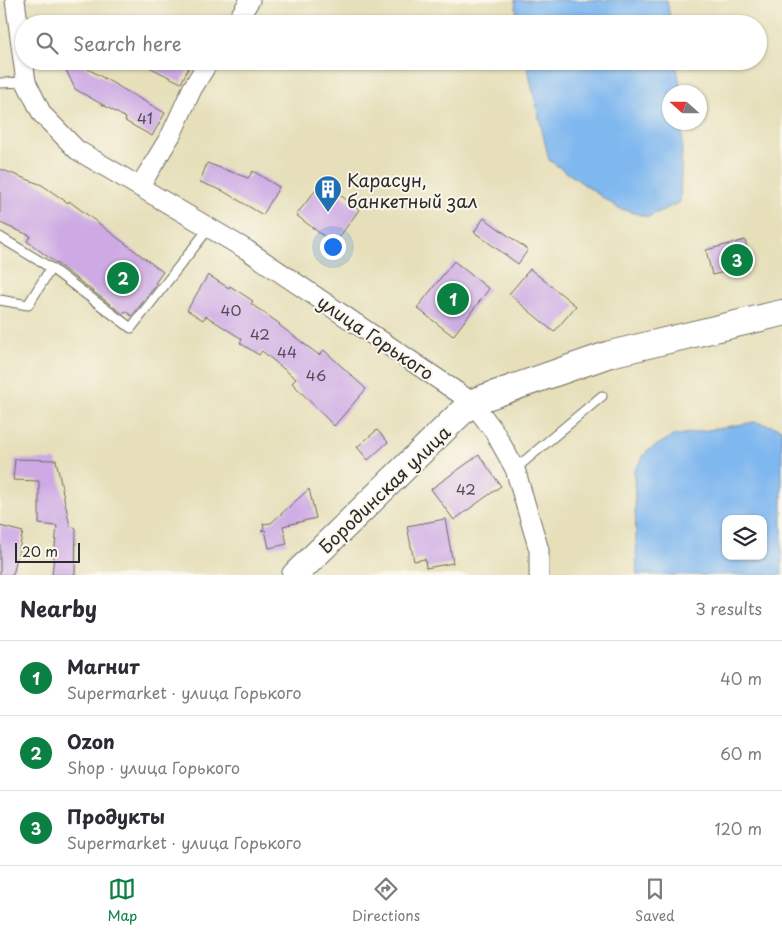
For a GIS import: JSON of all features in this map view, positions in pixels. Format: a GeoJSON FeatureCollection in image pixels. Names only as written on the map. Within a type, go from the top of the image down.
{"type":"FeatureCollection","features":[{"type":"Feature","properties":{"kind":"main road"},"geometry":{"type":"LineString","coordinates":[[472,402],[610,354],[782,313]]}},
{"type":"Feature","properties":{"kind":"main road","name":"Бородинская улица"},"geometry":{"type":"LineString","coordinates":[[295,575],[472,402]]}},
{"type":"Feature","properties":{"kind":"street","name":"улица Горького"},"geometry":{"type":"LineString","coordinates":[[15,0],[17,15]]}},
{"type":"Feature","properties":{"kind":"street"},"geometry":{"type":"LineString","coordinates":[[241,15],[250,0]]}},
{"type":"Feature","properties":{"kind":"street","name":"улица Горького"},"geometry":{"type":"LineString","coordinates":[[24,70],[26,82],[42,114],[77,150],[247,250],[472,402],[494,431],[515,469],[539,550],[539,575]]}},
{"type":"Feature","properties":{"kind":"street"},"geometry":{"type":"LineString","coordinates":[[140,186],[171,135],[192,89],[204,70]]}},
{"type":"Feature","properties":{"kind":"lane"},"geometry":{"type":"LineString","coordinates":[[0,83],[26,82]]}},
{"type":"Feature","properties":{"kind":"lane"},"geometry":{"type":"LineString","coordinates":[[0,237],[51,268],[131,328],[209,228]]}},
{"type":"Feature","properties":{"kind":"lane"},"geometry":{"type":"LineString","coordinates":[[0,300],[28,305],[51,268]]}},
{"type":"Feature","properties":{"kind":"lane"},"geometry":{"type":"LineString","coordinates":[[515,469],[602,396]]}},
{"type":"Feature","properties":{"kind":"water"},"geometry":{"type":"Polygon","coordinates":[[[515,0],[667,0],[670,15],[517,15],[515,0]]]}},
{"type":"Feature","properties":{"kind":"water"},"geometry":{"type":"Polygon","coordinates":[[[528,70],[677,70],[680,85],[662,85],[662,130],[683,130],[680,202],[648,217],[618,208],[549,160],[528,70]]]}},
{"type":"Feature","properties":{"kind":"water"},"geometry":{"type":"Polygon","coordinates":[[[755,422],[780,428],[782,430],[782,575],[637,575],[634,471],[647,451],[673,436],[755,422]]]}},
{"type":"Feature","properties":{"kind":"building"},"geometry":{"type":"Polygon","coordinates":[[[66,70],[90,70],[165,113],[152,136],[125,121],[126,118],[75,89],[66,70]]]}},
{"type":"Feature","properties":{"kind":"building"},"geometry":{"type":"Polygon","coordinates":[[[155,70],[188,70],[181,83],[155,70]]]}},
{"type":"Feature","properties":{"kind":"building"},"geometry":{"type":"Polygon","coordinates":[[[207,163],[248,178],[253,171],[279,187],[263,215],[223,191],[200,182],[207,163]]]}},
{"type":"Feature","properties":{"kind":"building"},"geometry":{"type":"Polygon","coordinates":[[[0,169],[42,185],[68,203],[69,201],[163,272],[155,283],[157,284],[132,316],[125,311],[123,314],[27,241],[31,236],[0,223],[0,169]]]}},
{"type":"Feature","properties":{"kind":"building","name":"Карасун, банкетный зал"},"geometry":{"type":"Polygon","coordinates":[[[323,181],[359,210],[334,244],[296,215],[323,181]]]}},
{"type":"Feature","properties":{"kind":"building"},"geometry":{"type":"Polygon","coordinates":[[[484,218],[528,250],[518,264],[474,232],[484,218]]]}},
{"type":"Feature","properties":{"kind":"building"},"geometry":{"type":"Polygon","coordinates":[[[745,240],[752,265],[712,275],[706,250],[745,240]]]}},
{"type":"Feature","properties":{"kind":"building"},"geometry":{"type":"Polygon","coordinates":[[[454,261],[489,289],[453,336],[417,308],[454,261]]]}},
{"type":"Feature","properties":{"kind":"building"},"geometry":{"type":"Polygon","coordinates":[[[530,269],[576,306],[554,332],[509,294],[530,269]]]}},
{"type":"Feature","properties":{"kind":"building"},"geometry":{"type":"Polygon","coordinates":[[[208,275],[253,301],[251,304],[319,355],[324,350],[366,389],[334,426],[292,383],[296,379],[262,351],[259,355],[240,343],[242,339],[206,316],[203,320],[187,310],[208,275]]]}},
{"type":"Feature","properties":{"kind":"building"},"geometry":{"type":"Polygon","coordinates":[[[377,430],[388,442],[368,460],[357,447],[377,430]]]}},
{"type":"Feature","properties":{"kind":"building"},"geometry":{"type":"Polygon","coordinates":[[[479,455],[501,486],[454,520],[431,489],[479,455]]]}},
{"type":"Feature","properties":{"kind":"building"},"geometry":{"type":"Polygon","coordinates":[[[15,459],[56,460],[70,526],[76,528],[75,575],[52,575],[57,526],[39,524],[39,481],[13,480],[15,459]]]}},
{"type":"Feature","properties":{"kind":"building"},"geometry":{"type":"Polygon","coordinates":[[[309,489],[316,518],[283,526],[287,544],[269,548],[265,530],[261,531],[264,528],[263,524],[271,523],[309,489]]]}},
{"type":"Feature","properties":{"kind":"building"},"geometry":{"type":"Polygon","coordinates":[[[445,519],[453,563],[426,568],[425,559],[414,561],[407,526],[445,519]]]}},
{"type":"Feature","properties":{"kind":"building"},"geometry":{"type":"Polygon","coordinates":[[[0,526],[23,532],[13,575],[0,575],[0,526]]]}},
{"type":"Feature","properties":{"kind":"place","name":"Карасун, банкетный зал"},"geometry":{"type":"Point","coordinates":[328,213]}},
{"type":"Feature","properties":{"kind":"place","name":"Продукты"},"geometry":{"type":"Point","coordinates":[737,260]}},
{"type":"Feature","properties":{"kind":"place","name":"Ozon"},"geometry":{"type":"Point","coordinates":[123,278]}},
{"type":"Feature","properties":{"kind":"place","name":"Магнит"},"geometry":{"type":"Point","coordinates":[453,299]}}]}
